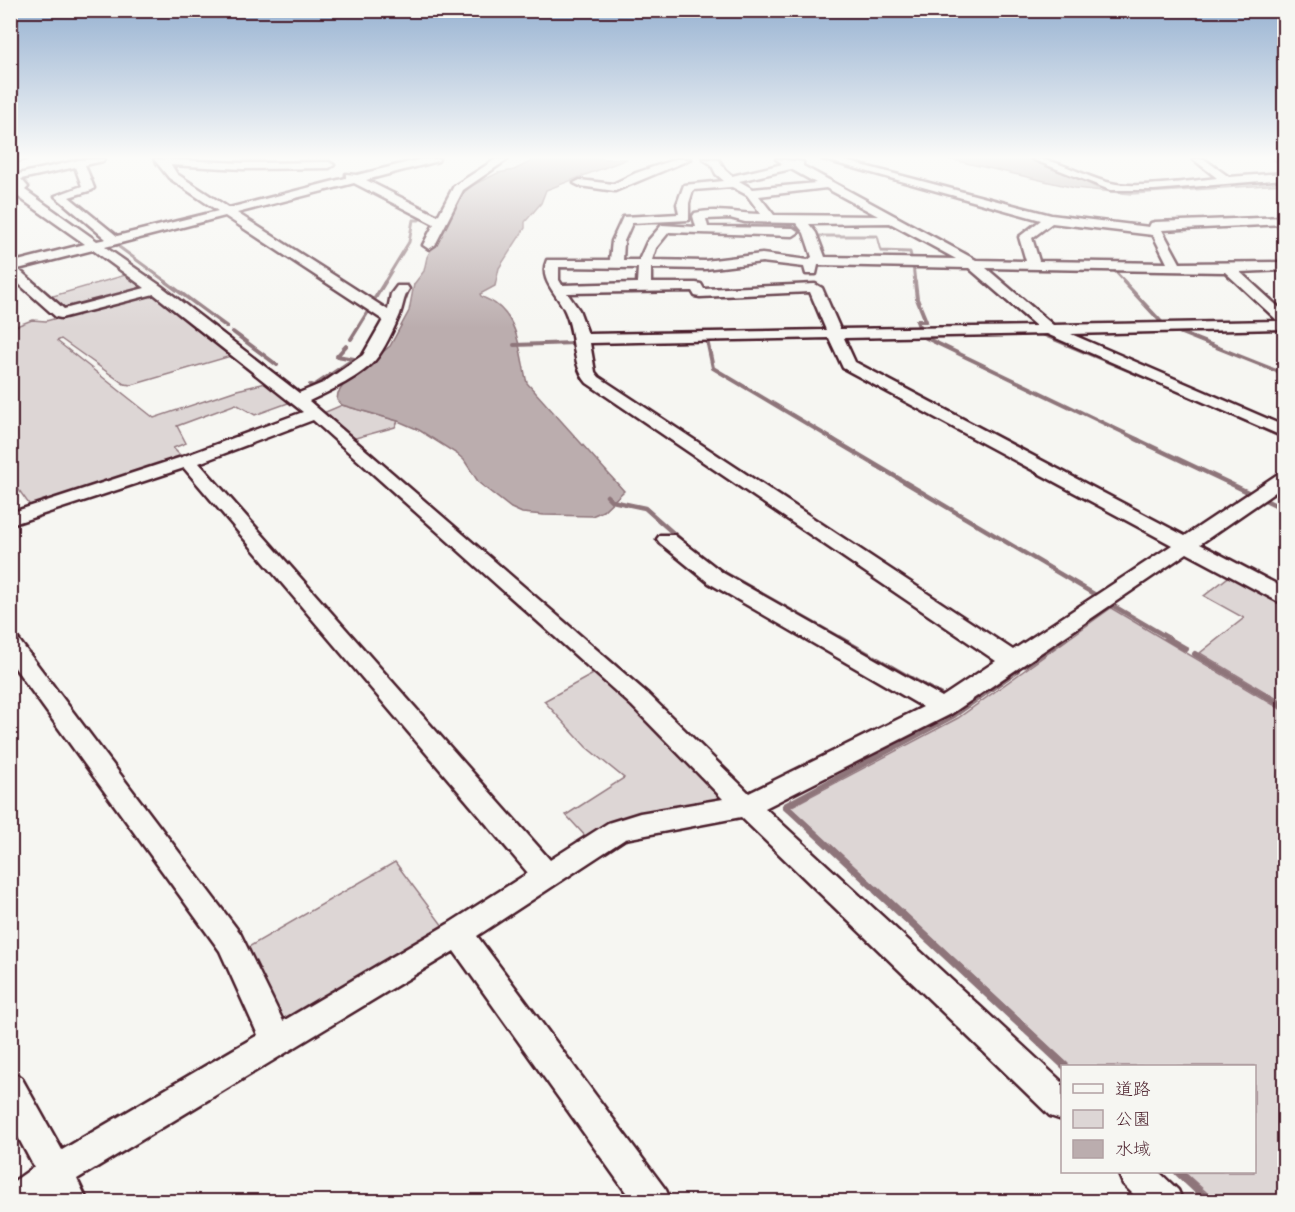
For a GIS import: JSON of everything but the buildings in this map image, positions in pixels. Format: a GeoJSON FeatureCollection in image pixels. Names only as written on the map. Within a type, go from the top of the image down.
{"type":"FeatureCollection","features":[{"type":"Feature","properties":{"kind":"street"},"geometry":{"type":"LineString","coordinates":[[55,216],[156,289],[315,414],[640,700],[747,806],[1061,1103]]}},
{"type":"Feature","properties":{"kind":"street"},"geometry":{"type":"LineString","coordinates":[[85,216],[111,237]]}},
{"type":"Feature","properties":{"kind":"street"},"geometry":{"type":"LineString","coordinates":[[10,268],[209,216]]}},
{"type":"Feature","properties":{"kind":"street"},"geometry":{"type":"LineString","coordinates":[[234,216],[391,320]]}},
{"type":"Feature","properties":{"kind":"street"},"geometry":{"type":"LineString","coordinates":[[427,216],[441,223]]}},
{"type":"Feature","properties":{"kind":"street"},"geometry":{"type":"LineString","coordinates":[[429,245],[444,216]]}},
{"type":"Feature","properties":{"kind":"street"},"geometry":{"type":"LineString","coordinates":[[699,216],[703,231]]}},
{"type":"Feature","properties":{"kind":"street"},"geometry":{"type":"LineString","coordinates":[[616,263],[618,241],[627,220],[706,216]]}},
{"type":"Feature","properties":{"kind":"street"},"geometry":{"type":"LineString","coordinates":[[736,216],[745,218],[800,220],[891,220]]}},
{"type":"Feature","properties":{"kind":"street"},"geometry":{"type":"LineString","coordinates":[[883,216],[972,263],[1050,330],[1284,432]]}},
{"type":"Feature","properties":{"kind":"street"},"geometry":{"type":"LineString","coordinates":[[1037,216],[1157,232]]}},
{"type":"Feature","properties":{"kind":"street"},"geometry":{"type":"LineString","coordinates":[[1034,264],[1025,237],[1050,219]]}},
{"type":"Feature","properties":{"kind":"street"},"geometry":{"type":"LineString","coordinates":[[800,220],[810,233],[819,258],[813,262],[811,274],[815,288],[848,365],[1284,596]]}},
{"type":"Feature","properties":{"kind":"street"},"geometry":{"type":"LineString","coordinates":[[1176,267],[1155,226],[1282,222]]}},
{"type":"Feature","properties":{"kind":"street"},"geometry":{"type":"LineString","coordinates":[[644,287],[645,264],[650,243],[666,228],[810,233]]}},
{"type":"Feature","properties":{"kind":"street"},"geometry":{"type":"LineString","coordinates":[[1014,662],[593,380],[587,373],[581,339],[572,310],[552,280],[552,262],[705,265],[762,258],[813,262],[1228,268],[1284,266]]}},
{"type":"Feature","properties":{"kind":"street"},"geometry":{"type":"LineString","coordinates":[[10,268],[61,314],[156,289]]}},
{"type":"Feature","properties":{"kind":"street"},"geometry":{"type":"LineString","coordinates":[[1228,268],[1284,319]]}},
{"type":"Feature","properties":{"kind":"street"},"geometry":{"type":"LineString","coordinates":[[560,289],[696,286],[700,293],[815,288]]}},
{"type":"Feature","properties":{"kind":"street"},"geometry":{"type":"LineString","coordinates":[[297,400],[329,386],[369,358],[391,320],[398,303],[398,294],[402,289]]}},
{"type":"Feature","properties":{"kind":"street"},"geometry":{"type":"LineString","coordinates":[[581,339],[1284,325]]}},
{"type":"Feature","properties":{"kind":"street"},"geometry":{"type":"LineString","coordinates":[[10,519],[188,461],[315,414]]}},
{"type":"Feature","properties":{"kind":"street"},"geometry":{"type":"LineString","coordinates":[[188,461],[547,876]]}},
{"type":"Feature","properties":{"kind":"street"},"geometry":{"type":"LineString","coordinates":[[15,1202],[63,1187],[277,1042],[458,933],[617,831],[640,824],[747,806],[943,708],[1284,478]]}},
{"type":"Feature","properties":{"kind":"street"},"geometry":{"type":"LineString","coordinates":[[667,539],[716,578],[943,708]]}},
{"type":"Feature","properties":{"kind":"street"},"geometry":{"type":"LineString","coordinates":[[10,644],[230,942],[277,1042]]}},
{"type":"Feature","properties":{"kind":"street"},"geometry":{"type":"LineString","coordinates":[[458,933],[654,1202]]}},
{"type":"Feature","properties":{"kind":"street"},"geometry":{"type":"LineString","coordinates":[[10,1088],[63,1187]]}},
{"type":"Feature","properties":{"kind":"street"},"geometry":{"type":"LineString","coordinates":[[1136,1173],[1166,1202]]}},
{"type":"Feature","properties":{"kind":"green space"},"geometry":{"type":"Polygon","coordinates":[[[129,274],[148,288],[61,311],[46,298],[129,274]]]}},
{"type":"Feature","properties":{"kind":"green space"},"geometry":{"type":"Polygon","coordinates":[[[154,292],[231,356],[132,385],[124,384],[61,339],[57,341],[154,418],[237,390],[266,383],[291,402],[255,415],[236,404],[177,426],[186,443],[173,448],[185,460],[31,507],[11,479],[11,328],[32,320],[46,321],[154,292]]]}},
{"type":"Feature","properties":{"kind":"green space"},"geometry":{"type":"Polygon","coordinates":[[[342,405],[398,421],[395,427],[352,439],[321,414],[342,405]]]}},
{"type":"Feature","properties":{"kind":"green space"},"geometry":{"type":"Polygon","coordinates":[[[1231,575],[1284,604],[1284,703],[1200,653],[1244,618],[1204,596],[1231,575]]]}},
{"type":"Feature","properties":{"kind":"green space"},"geometry":{"type":"Polygon","coordinates":[[[1111,608],[1284,711],[1284,1201],[1216,1201],[1185,1173],[1256,1173],[1256,1065],[1069,1065],[790,807],[958,718],[1111,608]]]}},
{"type":"Feature","properties":{"kind":"green space"},"geometry":{"type":"Polygon","coordinates":[[[595,673],[720,792],[713,805],[630,815],[588,839],[566,815],[624,778],[586,747],[544,701],[595,673]]]}},
{"type":"Feature","properties":{"kind":"green space"},"geometry":{"type":"Polygon","coordinates":[[[395,862],[446,930],[297,1019],[279,1022],[245,949],[395,862]]]}},
{"type":"Feature","properties":{"kind":"water"},"geometry":{"type":"Polygon","coordinates":[[[450,216],[530,216],[499,268],[495,286],[480,294],[503,310],[509,319],[518,339],[527,383],[624,491],[603,511],[592,516],[522,513],[511,508],[479,483],[464,460],[457,454],[419,430],[398,421],[342,405],[337,400],[338,393],[344,384],[390,346],[409,311],[414,284],[424,271],[427,257],[450,216]]]}},
{"type":"Feature","properties":{"kind":"waterway"},"geometry":{"type":"LineString","coordinates":[[384,283],[409,242],[413,220],[419,220],[421,216]]}},
{"type":"Feature","properties":{"kind":"waterway"},"geometry":{"type":"LineString","coordinates":[[885,222],[947,254]]}},
{"type":"Feature","properties":{"kind":"waterway"},"geometry":{"type":"LineString","coordinates":[[816,236],[877,236],[881,251],[910,252],[912,260]]}},
{"type":"Feature","properties":{"kind":"waterway"},"geometry":{"type":"LineString","coordinates":[[115,244],[168,283]]}},
{"type":"Feature","properties":{"kind":"waterway"},"geometry":{"type":"LineString","coordinates":[[913,264],[915,283]]}},
{"type":"Feature","properties":{"kind":"waterway"},"geometry":{"type":"LineString","coordinates":[[1112,268],[1126,283]]}},
{"type":"Feature","properties":{"kind":"waterway"},"geometry":{"type":"LineString","coordinates":[[166,282],[227,327]]}},
{"type":"Feature","properties":{"kind":"waterway"},"geometry":{"type":"LineString","coordinates":[[372,303],[385,282]]}},
{"type":"Feature","properties":{"kind":"waterway"},"geometry":{"type":"LineString","coordinates":[[915,282],[917,299],[926,321],[917,321],[920,329]]}},
{"type":"Feature","properties":{"kind":"waterway"},"geometry":{"type":"LineString","coordinates":[[1124,282],[1164,325]]}},
{"type":"Feature","properties":{"kind":"waterway"},"geometry":{"type":"LineString","coordinates":[[351,339],[369,310]]}},
{"type":"Feature","properties":{"kind":"waterway"},"geometry":{"type":"LineString","coordinates":[[1176,331],[1284,374]]}},
{"type":"Feature","properties":{"kind":"waterway"},"geometry":{"type":"LineString","coordinates":[[233,332],[277,365]]}},
{"type":"Feature","properties":{"kind":"waterway"},"geometry":{"type":"LineString","coordinates":[[1042,334],[1149,379]]}},
{"type":"Feature","properties":{"kind":"waterway"},"geometry":{"type":"LineString","coordinates":[[922,336],[1139,440]]}},
{"type":"Feature","properties":{"kind":"waterway"},"geometry":{"type":"LineString","coordinates":[[707,340],[713,368],[834,440]]}},
{"type":"Feature","properties":{"kind":"waterway"},"geometry":{"type":"LineString","coordinates":[[514,345],[575,343]]}},
{"type":"Feature","properties":{"kind":"waterway"},"geometry":{"type":"LineString","coordinates":[[310,385],[314,386],[354,359],[337,356],[346,346]]}},
{"type":"Feature","properties":{"kind":"waterway"},"geometry":{"type":"LineString","coordinates":[[1160,383],[1284,438]]}},
{"type":"Feature","properties":{"kind":"waterway"},"geometry":{"type":"LineString","coordinates":[[832,439],[1099,597]]}},
{"type":"Feature","properties":{"kind":"waterway"},"geometry":{"type":"LineString","coordinates":[[1136,439],[1250,493]]}},
{"type":"Feature","properties":{"kind":"waterway"},"geometry":{"type":"LineString","coordinates":[[607,496],[612,501],[645,508],[689,547]]}},
{"type":"Feature","properties":{"kind":"waterway"},"geometry":{"type":"LineString","coordinates":[[1265,500],[1284,509]]}},
{"type":"Feature","properties":{"kind":"waterway"},"geometry":{"type":"LineString","coordinates":[[712,566],[841,639]]}},
{"type":"Feature","properties":{"kind":"waterway"},"geometry":{"type":"LineString","coordinates":[[1062,639],[1112,605],[1170,639]]}},
{"type":"Feature","properties":{"kind":"waterway"},"geometry":{"type":"LineString","coordinates":[[839,638],[945,698]]}},
{"type":"Feature","properties":{"kind":"waterway"},"geometry":{"type":"LineString","coordinates":[[1025,665],[1065,638]]}},
{"type":"Feature","properties":{"kind":"waterway"},"geometry":{"type":"LineString","coordinates":[[1167,638],[1186,649]]}},
{"type":"Feature","properties":{"kind":"waterway"},"geometry":{"type":"LineString","coordinates":[[1195,654],[1284,707]]}},
{"type":"Feature","properties":{"kind":"waterway"},"geometry":{"type":"LineString","coordinates":[[878,892],[785,806],[954,715],[1017,670]]}},
{"type":"Feature","properties":{"kind":"waterway"},"geometry":{"type":"LineString","coordinates":[[876,890],[1064,1065]]}},
{"type":"Feature","properties":{"kind":"waterway"},"geometry":{"type":"LineString","coordinates":[[1179,1173],[1210,1202]]}}]}
